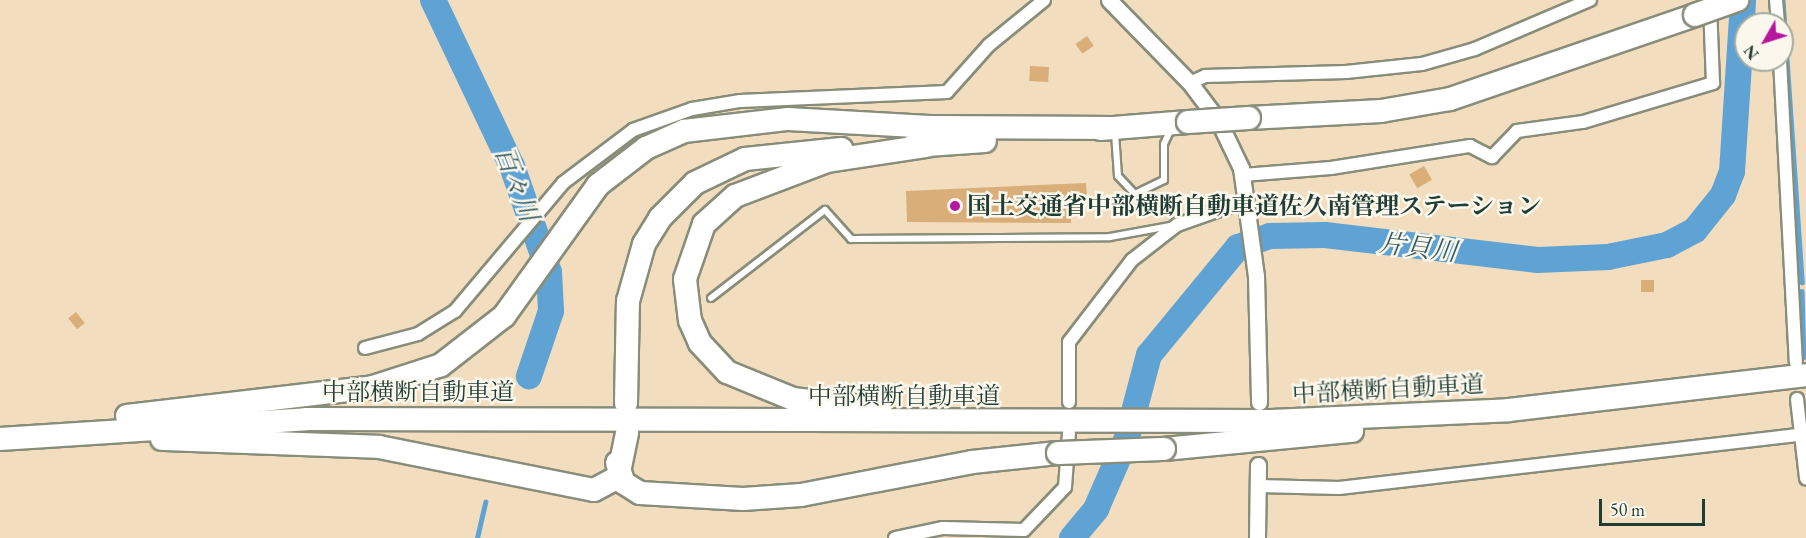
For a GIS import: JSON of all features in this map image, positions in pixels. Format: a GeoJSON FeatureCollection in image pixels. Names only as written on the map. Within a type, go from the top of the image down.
{"type":"FeatureCollection","features":[{"type":"Feature","properties":{"kind":"highway"},"geometry":{"type":"LineString","coordinates":[[620,403],[616,303],[628,250],[655,204],[686,173],[715,156],[766,140],[927,137],[1381,111],[1450,99],[1702,8],[1737,0]]}},
{"type":"Feature","properties":{"kind":"highway"},"geometry":{"type":"LineString","coordinates":[[10,438],[160,410],[401,381],[475,344],[528,284],[557,238],[614,170],[684,131],[765,119],[927,137]]}},
{"type":"Feature","properties":{"kind":"highway"},"geometry":{"type":"LineString","coordinates":[[927,137],[798,170],[755,186],[718,209],[696,237],[685,279],[684,299],[700,343],[747,385],[820,405],[1073,418]]}},
{"type":"Feature","properties":{"kind":"highway","name":"中部横断自動車道"},"geometry":{"type":"LineString","coordinates":[[10,438],[214,422],[342,419],[1176,417],[1271,421],[1509,410],[1801,369]]}},
{"type":"Feature","properties":{"kind":"highway"},"geometry":{"type":"LineString","coordinates":[[620,433],[620,472],[628,487],[640,494],[773,498],[972,462],[1058,453],[1164,449],[1509,410]]}},
{"type":"Feature","properties":{"kind":"highway"},"geometry":{"type":"LineString","coordinates":[[10,438],[303,441],[379,447],[594,490],[611,484],[620,472]]}},
{"type":"Feature","properties":{"kind":"street"},"geometry":{"type":"LineString","coordinates":[[365,348],[401,341],[435,325],[463,304],[577,169],[612,142],[692,109],[740,101],[947,92],[989,45],[1044,0]]}},
{"type":"Feature","properties":{"kind":"street"},"geometry":{"type":"LineString","coordinates":[[1109,0],[1190,83],[1218,120],[1243,175],[1249,204],[1256,276],[1259,402]]}},
{"type":"Feature","properties":{"kind":"street"},"geometry":{"type":"LineString","coordinates":[[1190,83],[1205,76],[1346,72],[1422,64],[1508,36],[1590,0]]}},
{"type":"Feature","properties":{"kind":"street"},"geometry":{"type":"LineString","coordinates":[[1243,175],[1331,168],[1470,146],[1492,157],[1517,131],[1583,122],[1713,83],[1702,8]]}},
{"type":"Feature","properties":{"kind":"street"},"geometry":{"type":"LineString","coordinates":[[1781,72],[1801,369]]}},
{"type":"Feature","properties":{"kind":"street"},"geometry":{"type":"LineString","coordinates":[[895,538],[942,528],[1024,530],[1065,487],[1073,418],[1069,342],[1077,328],[1132,261],[1177,225],[1249,204]]}},
{"type":"Feature","properties":{"kind":"street"},"geometry":{"type":"LineString","coordinates":[[1797,399],[1803,435],[1806,478]]}},
{"type":"Feature","properties":{"kind":"street"},"geometry":{"type":"LineString","coordinates":[[1258,486],[1339,488],[1803,435]]}},
{"type":"Feature","properties":{"kind":"street"},"geometry":{"type":"LineString","coordinates":[[1257,538],[1258,465]]}},
{"type":"Feature","properties":{"kind":"lane"},"geometry":{"type":"LineString","coordinates":[[1115,128],[1118,176],[1135,194],[1164,180],[1164,144],[1181,123]]}},
{"type":"Feature","properties":{"kind":"lane"},"geometry":{"type":"LineString","coordinates":[[711,298],[825,210],[851,239],[872,240],[1110,237],[1177,225]]}},
{"type":"Feature","properties":{"kind":"building"},"geometry":{"type":"Polygon","coordinates":[[[1087,36],[1094,46],[1082,54],[1076,44],[1087,36]]]}},
{"type":"Feature","properties":{"kind":"building"},"geometry":{"type":"Polygon","coordinates":[[[1030,66],[1049,67],[1048,82],[1029,81],[1030,66]]]}},
{"type":"Feature","properties":{"kind":"building"},"geometry":{"type":"Polygon","coordinates":[[[1424,166],[1432,180],[1417,188],[1409,174],[1424,166]]]}},
{"type":"Feature","properties":{"kind":"building"},"geometry":{"type":"Polygon","coordinates":[[[1086,183],[1087,199],[1070,199],[1071,223],[907,222],[906,191],[1086,183]]]}},
{"type":"Feature","properties":{"kind":"building"},"geometry":{"type":"Polygon","coordinates":[[[1641,280],[1654,280],[1654,292],[1641,292],[1641,280]]]}},
{"type":"Feature","properties":{"kind":"building"},"geometry":{"type":"Polygon","coordinates":[[[76,312],[85,323],[77,329],[68,318],[76,312]]]}},
{"type":"Feature","properties":{"kind":"waterway","name":"百々川"},"geometry":{"type":"LineString","coordinates":[[433,0],[512,166],[549,272],[551,311],[529,376]]}},
{"type":"Feature","properties":{"kind":"waterway","name":"片貝川"},"geometry":{"type":"LineString","coordinates":[[1072,538],[1096,509],[1127,438],[1149,355],[1238,247],[1270,236],[1325,235],[1538,260],[1608,257],[1667,245],[1695,230],[1723,195],[1732,172],[1743,0]]}},
{"type":"Feature","properties":{"kind":"waterway"},"geometry":{"type":"LineString","coordinates":[[1783,0],[1802,282]]}},
{"type":"Feature","properties":{"kind":"waterway"},"geometry":{"type":"LineString","coordinates":[[1802,291],[1804,357]]}},
{"type":"Feature","properties":{"kind":"waterway","name":"百々川"},"geometry":{"type":"LineString","coordinates":[[477,538],[485,502]]}},
{"type":"Feature","properties":{"kind":"tunnel"},"geometry":{"type":"LineString","coordinates":[[614,403],[614,433]]}},
{"type":"Feature","properties":{"kind":"place","name":"国土交通省中部横断自動車道佐久南管理ステーション"},"geometry":{"type":"Point","coordinates":[955,206]}}]}
